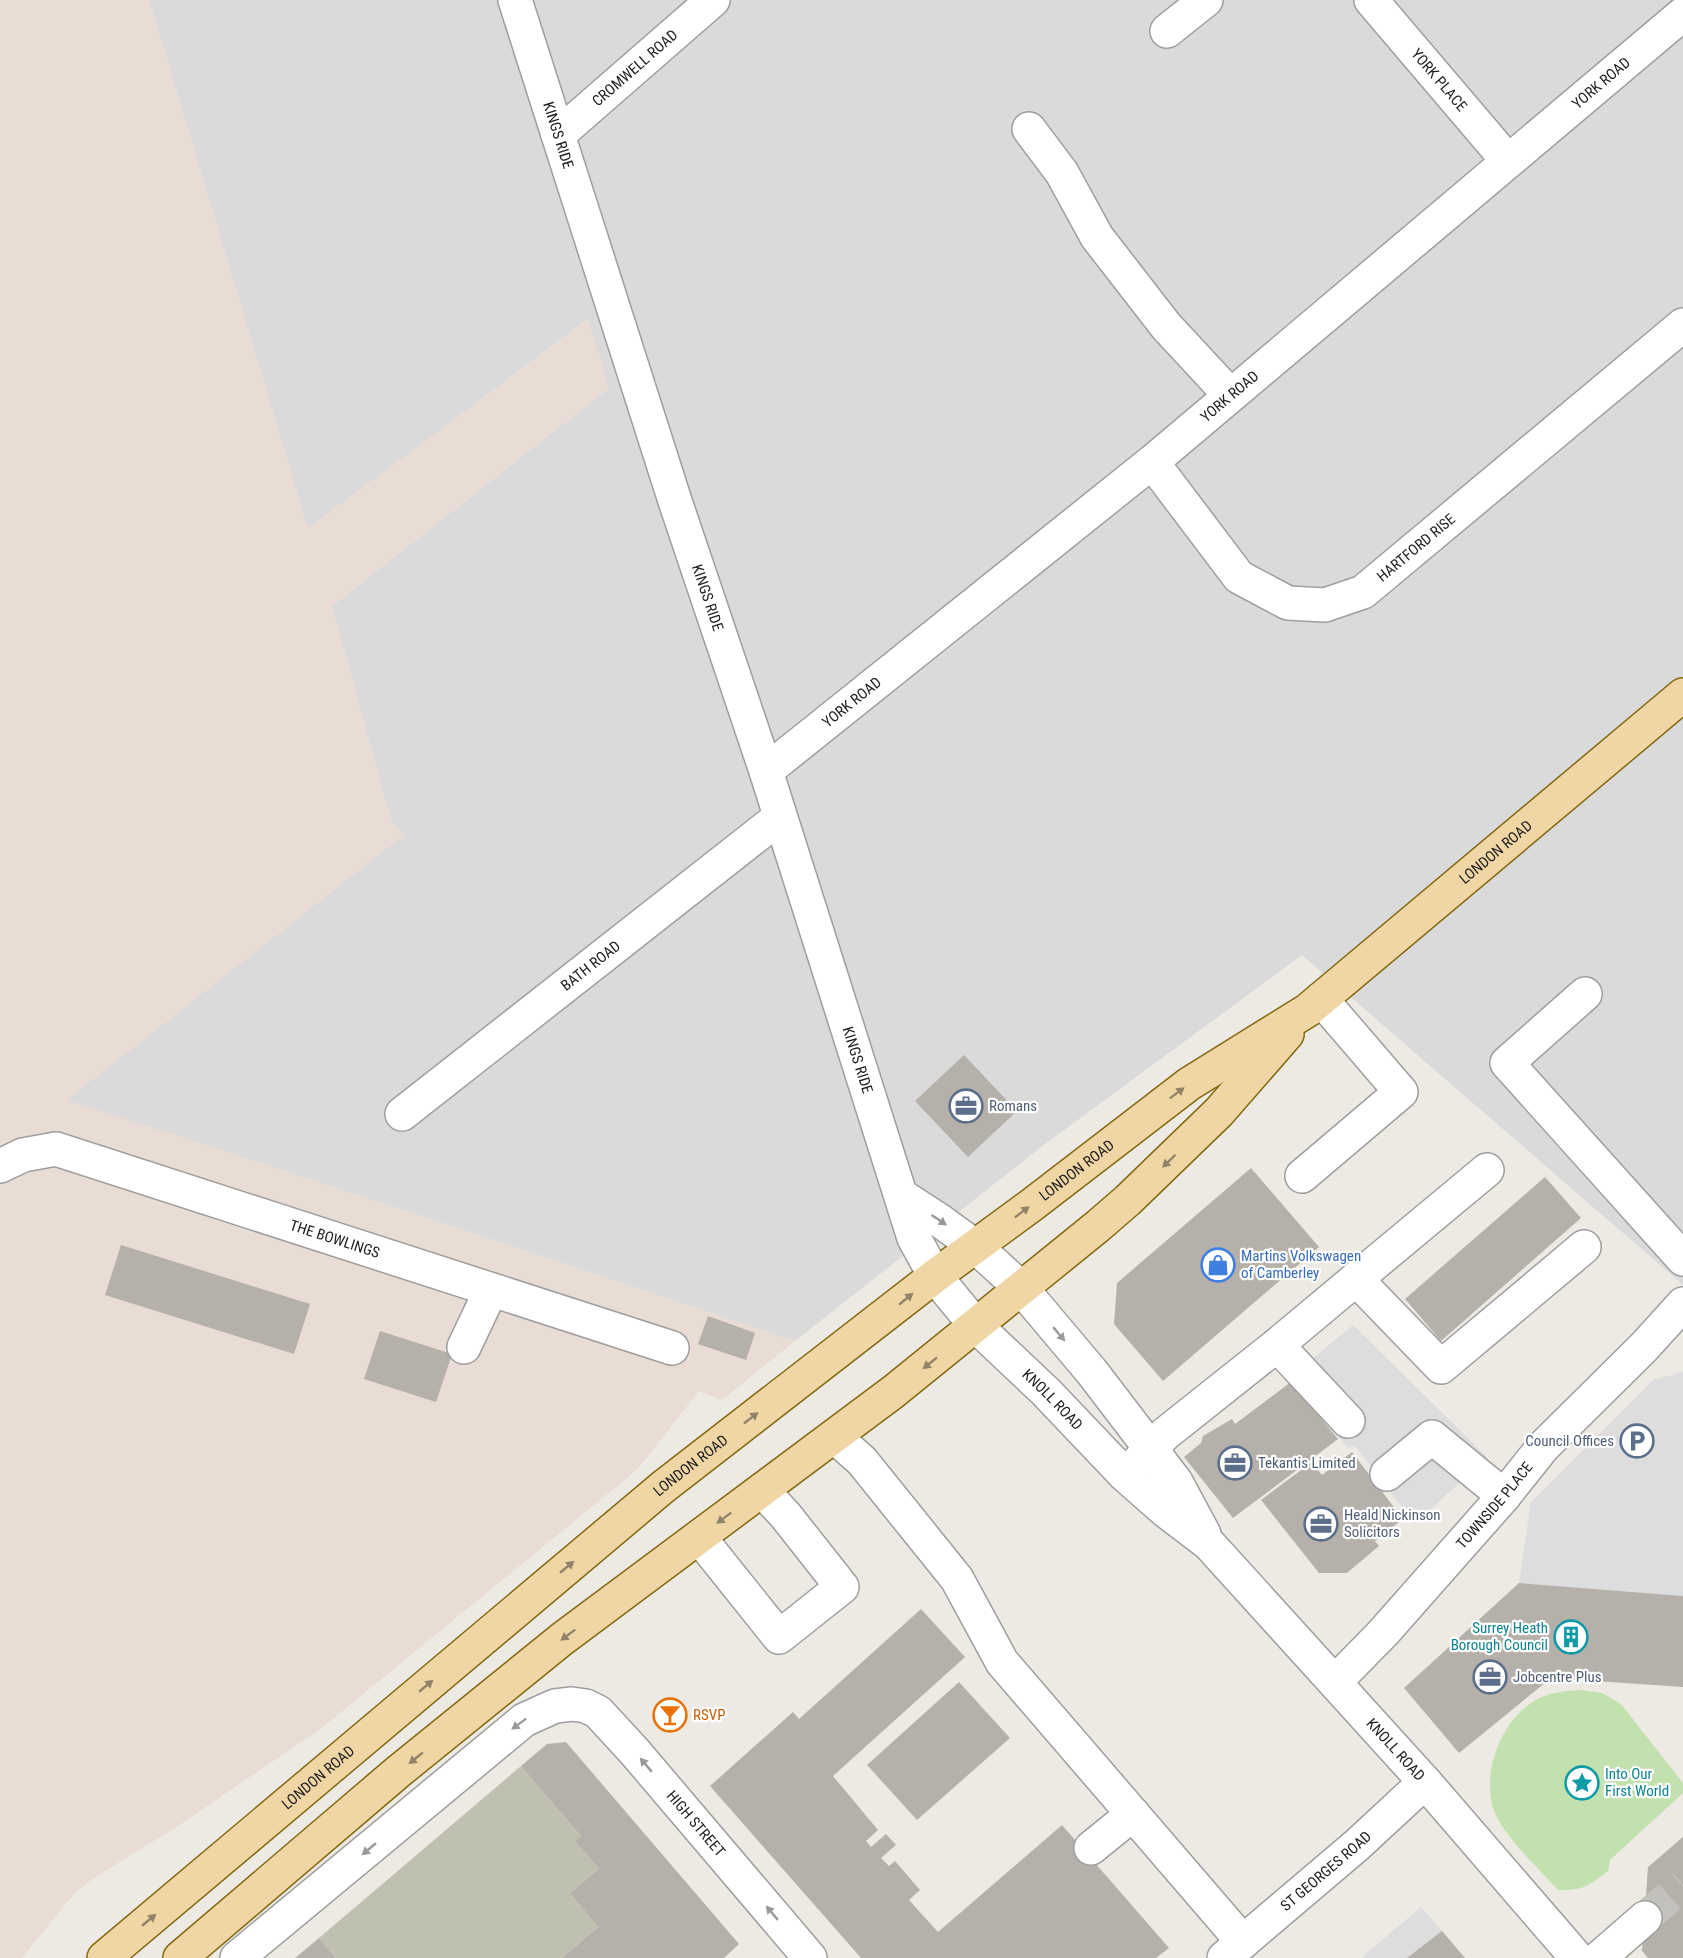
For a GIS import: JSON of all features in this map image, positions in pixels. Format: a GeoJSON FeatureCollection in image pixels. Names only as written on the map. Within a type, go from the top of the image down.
{"type":"FeatureCollection","features":[{"type":"Feature","properties":{"kind":"main road","name":"LONDON ROAD"},"geometry":{"type":"LineString","coordinates":[[104,1958],[663,1487],[935,1276],[1189,1084],[1314,1005],[1683,695]]}},
{"type":"Feature","properties":{"kind":"main road","name":"LONDON ROAD"},"geometry":{"type":"LineString","coordinates":[[180,1958],[562,1639],[835,1437],[1022,1289],[1128,1200],[1219,1112],[1314,1005]]}},
{"type":"Feature","properties":{"kind":"street","name":"KINGS RIDE"},"geometry":{"type":"LineString","coordinates":[[515,0],[671,489],[766,771],[914,1238],[935,1276]]}},
{"type":"Feature","properties":{"kind":"street","name":"CROMWELL ROAD"},"geometry":{"type":"LineString","coordinates":[[558,135],[713,0]]}},
{"type":"Feature","properties":{"kind":"street"},"geometry":{"type":"LineString","coordinates":[[1167,31],[1206,0]]}},
{"type":"Feature","properties":{"kind":"street","name":"YORK PLACE"},"geometry":{"type":"LineString","coordinates":[[1371,0],[1508,161]]}},
{"type":"Feature","properties":{"kind":"street","name":"YORK ROAD"},"geometry":{"type":"LineString","coordinates":[[766,771],[1152,462],[1683,14]]}},
{"type":"Feature","properties":{"kind":"street"},"geometry":{"type":"LineString","coordinates":[[1029,129],[1062,173],[1097,237],[1166,326],[1230,395]]}},
{"type":"Feature","properties":{"kind":"street","name":"HARTFORD RISE"},"geometry":{"type":"LineString","coordinates":[[1152,462],[1239,577],[1288,603],[1325,605],[1363,592],[1683,326]]}},
{"type":"Feature","properties":{"kind":"street","name":"BATH ROAD"},"geometry":{"type":"LineString","coordinates":[[402,1114],[780,817]]}},
{"type":"Feature","properties":{"kind":"street"},"geometry":{"type":"LineString","coordinates":[[1585,994],[1507,1063],[1683,1259]]}},
{"type":"Feature","properties":{"kind":"street"},"geometry":{"type":"LineString","coordinates":[[1302,1176],[1401,1092],[1314,1005]]}},
{"type":"Feature","properties":{"kind":"street","name":"THE BOWLINGS"},"geometry":{"type":"LineString","coordinates":[[0,1166],[23,1155],[56,1149],[672,1348]]}},
{"type":"Feature","properties":{"kind":"street"},"geometry":{"type":"LineString","coordinates":[[1125,1475],[1165,1434],[1276,1346],[1487,1170]]}},
{"type":"Feature","properties":{"kind":"street"},"geometry":{"type":"LineString","coordinates":[[902,1196],[976,1247]]}},
{"type":"Feature","properties":{"kind":"street","name":"KNOLL ROAD"},"geometry":{"type":"LineString","coordinates":[[976,1247],[1022,1289],[1092,1372],[1176,1482],[1209,1544]]}},
{"type":"Feature","properties":{"kind":"street"},"geometry":{"type":"LineString","coordinates":[[1356,1279],[1441,1367],[1584,1247]]}},
{"type":"Feature","properties":{"kind":"street","name":"KNOLL ROAD"},"geometry":{"type":"LineString","coordinates":[[935,1276],[976,1326],[1046,1392],[1125,1475],[1167,1512],[1209,1544],[1425,1782],[1577,1958]]}},
{"type":"Feature","properties":{"kind":"street"},"geometry":{"type":"LineString","coordinates":[[464,1347],[491,1290]]}},
{"type":"Feature","properties":{"kind":"street","name":"TOWNSIDE PLACE"},"geometry":{"type":"LineString","coordinates":[[1335,1682],[1383,1633],[1504,1496],[1543,1447],[1644,1347],[1683,1304]]}},
{"type":"Feature","properties":{"kind":"street"},"geometry":{"type":"LineString","coordinates":[[1276,1346],[1348,1421]]}},
{"type":"Feature","properties":{"kind":"street"},"geometry":{"type":"LineString","coordinates":[[835,1437],[862,1461],[957,1579],[1002,1662],[1133,1814],[1231,1953]]}},
{"type":"Feature","properties":{"kind":"street"},"geometry":{"type":"LineString","coordinates":[[1387,1474],[1432,1437],[1504,1496]]}},
{"type":"Feature","properties":{"kind":"street"},"geometry":{"type":"LineString","coordinates":[[699,1537],[779,1637],[842,1587],[786,1516],[762,1490]]}},
{"type":"Feature","properties":{"kind":"street","name":"HIGH STREET"},"geometry":{"type":"LineString","coordinates":[[237,1958],[524,1720],[555,1707],[572,1704],[586,1706],[598,1712],[810,1958]]}},
{"type":"Feature","properties":{"kind":"street","name":"ST GEORGES ROAD"},"geometry":{"type":"LineString","coordinates":[[1231,1953],[1357,1845],[1425,1782]]}},
{"type":"Feature","properties":{"kind":"street"},"geometry":{"type":"LineString","coordinates":[[1091,1848],[1133,1814]]}},
{"type":"Feature","properties":{"kind":"street"},"geometry":{"type":"LineString","coordinates":[[1599,1958],[1645,1918]]}},
{"type":"Feature","properties":{"kind":"shaded area"},"geometry":{"type":"Polygon","coordinates":[[[0,0],[149,0],[308,528],[588,320],[609,388],[332,606],[391,821],[404,835],[67,1100],[795,1341],[722,1400],[699,1391],[638,1469],[323,1727],[181,1824],[91,1880],[74,1894],[22,1958],[0,1958],[0,0]]]}},
{"type":"Feature","properties":{"kind":"shaded area"},"geometry":{"type":"Polygon","coordinates":[[[149,0],[1683,0],[1683,1285],[1302,955],[1041,1147],[795,1341],[66,1100],[403,835],[391,821],[332,606],[609,388],[587,320],[308,529],[149,0]]]}},
{"type":"Feature","properties":{"kind":"shaded area"},"geometry":{"type":"Polygon","coordinates":[[[1353,1325],[1487,1457],[1415,1524],[1354,1445],[1349,1449],[1289,1378],[1353,1325]]]}},
{"type":"Feature","properties":{"kind":"shaded area","name":"Council Offices"},"geometry":{"type":"Polygon","coordinates":[[[1683,1372],[1683,1596],[1519,1583],[1531,1502],[1653,1380],[1683,1372]]]}},
{"type":"Feature","properties":{"kind":"shaded area"},"geometry":{"type":"Polygon","coordinates":[[[521,1766],[581,1836],[576,1842],[599,1869],[570,1893],[598,1927],[562,1958],[336,1958],[319,1938],[521,1766]]]}},
{"type":"Feature","properties":{"kind":"shaded area"},"geometry":{"type":"Polygon","coordinates":[[[1421,1907],[1465,1958],[1361,1958],[1421,1907]]]}},
{"type":"Feature","properties":{"kind":"green space"},"geometry":{"type":"Polygon","coordinates":[[[1581,1690],[1602,1693],[1621,1704],[1683,1783],[1683,1793],[1610,1860],[1608,1871],[1590,1884],[1573,1890],[1558,1890],[1521,1851],[1504,1829],[1493,1808],[1490,1778],[1498,1747],[1513,1720],[1524,1709],[1546,1695],[1581,1690]]]}},
{"type":"Feature","properties":{"kind":"building","name":"Romans"},"geometry":{"type":"Polygon","coordinates":[[[964,1055],[1017,1111],[968,1157],[915,1101],[964,1055]]]}},
{"type":"Feature","properties":{"kind":"building","name":"Martins Volkswagen of Camberley"},"geometry":{"type":"Polygon","coordinates":[[[1251,1168],[1319,1247],[1163,1381],[1114,1324],[1117,1283],[1251,1168]]]}},
{"type":"Feature","properties":{"kind":"building"},"geometry":{"type":"Polygon","coordinates":[[[1545,1177],[1581,1218],[1441,1341],[1405,1299],[1545,1177]]]}},
{"type":"Feature","properties":{"kind":"building"},"geometry":{"type":"Polygon","coordinates":[[[121,1245],[310,1304],[294,1354],[105,1295],[121,1245]]]}},
{"type":"Feature","properties":{"kind":"building"},"geometry":{"type":"Polygon","coordinates":[[[708,1316],[755,1333],[746,1360],[698,1344],[708,1316]]]}},
{"type":"Feature","properties":{"kind":"building"},"geometry":{"type":"Polygon","coordinates":[[[380,1331],[452,1354],[436,1402],[364,1379],[380,1331]]]}},
{"type":"Feature","properties":{"kind":"building"},"geometry":{"type":"Polygon","coordinates":[[[1291,1382],[1338,1439],[1233,1518],[1184,1457],[1201,1443],[1203,1436],[1232,1419],[1235,1424],[1291,1382]]]}},
{"type":"Feature","properties":{"kind":"building"},"geometry":{"type":"Polygon","coordinates":[[[1352,1452],[1403,1519],[1375,1541],[1379,1546],[1347,1573],[1319,1573],[1261,1500],[1312,1462],[1322,1475],[1352,1452]]]}},
{"type":"Feature","properties":{"kind":"building","name":"Surrey Heath Borough Council"},"geometry":{"type":"Polygon","coordinates":[[[1519,1583],[1683,1596],[1683,1687],[1551,1678],[1459,1753],[1404,1688],[1519,1583]]]}},
{"type":"Feature","properties":{"kind":"building"},"geometry":{"type":"Polygon","coordinates":[[[921,1609],[965,1657],[833,1776],[878,1830],[866,1841],[871,1847],[886,1834],[896,1845],[881,1858],[889,1866],[895,1861],[920,1890],[909,1900],[938,1932],[1062,1825],[1169,1948],[1156,1958],[861,1958],[710,1786],[793,1712],[799,1719],[921,1609]]]}},
{"type":"Feature","properties":{"kind":"building"},"geometry":{"type":"Polygon","coordinates":[[[959,1682],[1010,1738],[917,1820],[867,1765],[959,1682]]]}},
{"type":"Feature","properties":{"kind":"building"},"geometry":{"type":"Polygon","coordinates":[[[566,1742],[739,1944],[724,1958],[562,1958],[598,1927],[570,1893],[599,1869],[575,1841],[581,1836],[521,1766],[547,1744],[566,1742]]]}},
{"type":"Feature","properties":{"kind":"building"},"geometry":{"type":"Polygon","coordinates":[[[1683,1837],[1683,1958],[1648,1958],[1642,1951],[1648,1867],[1683,1837]]]}},
{"type":"Feature","properties":{"kind":"building"},"geometry":{"type":"Polygon","coordinates":[[[1442,1931],[1465,1958],[1407,1958],[1442,1931]]]}},
{"type":"Feature","properties":{"kind":"building"},"geometry":{"type":"Polygon","coordinates":[[[319,1938],[336,1958],[295,1958],[319,1938]]]}},
{"type":"Feature","properties":{"kind":"tunnel"},"geometry":{"type":"LineString","coordinates":[[1645,1918],[1683,1885]]}},
{"type":"Feature","properties":{"kind":"place","name":"Romans"},"geometry":{"type":"Point","coordinates":[966,1106]}},
{"type":"Feature","properties":{"kind":"place","name":"Martins Volkswagen of Camberley"},"geometry":{"type":"Point","coordinates":[1218,1265]}},
{"type":"Feature","properties":{"kind":"place","name":"Council Offices"},"geometry":{"type":"Point","coordinates":[1637,1441]}},
{"type":"Feature","properties":{"kind":"place","name":"Tekantis Limited"},"geometry":{"type":"Point","coordinates":[1235,1463]}},
{"type":"Feature","properties":{"kind":"place","name":"Heald Nickinson Solicitors"},"geometry":{"type":"Point","coordinates":[1321,1524]}},
{"type":"Feature","properties":{"kind":"place","name":"Surrey Heath Borough Council"},"geometry":{"type":"Point","coordinates":[1571,1637]}},
{"type":"Feature","properties":{"kind":"place","name":"Jobcentre Plus"},"geometry":{"type":"Point","coordinates":[1490,1677]}},
{"type":"Feature","properties":{"kind":"place","name":"RSVP"},"geometry":{"type":"Point","coordinates":[670,1715]}},
{"type":"Feature","properties":{"kind":"place","name":"Into Our First World"},"geometry":{"type":"Point","coordinates":[1582,1783]}}]}
